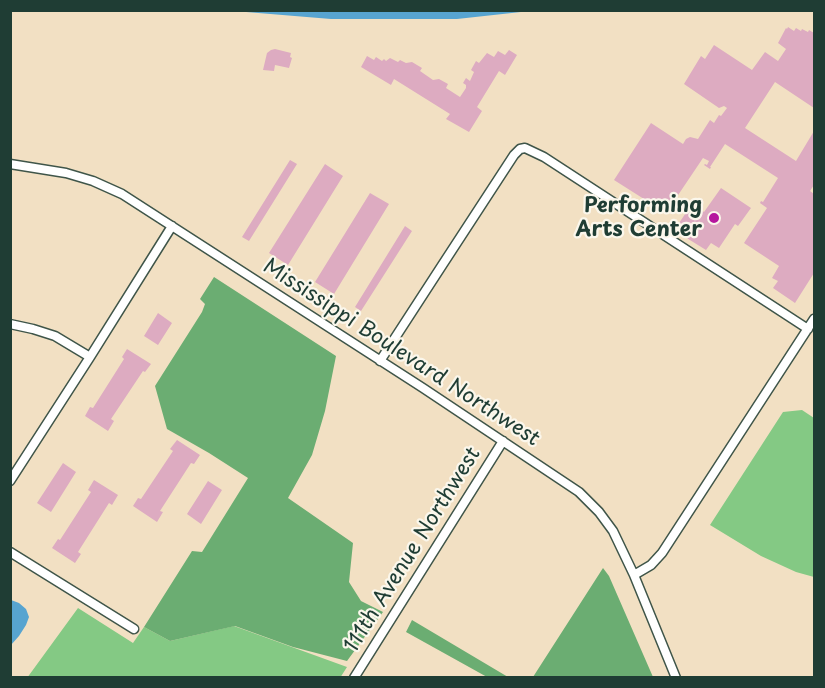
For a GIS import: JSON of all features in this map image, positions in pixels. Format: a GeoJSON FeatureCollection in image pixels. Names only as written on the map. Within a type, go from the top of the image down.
{"type":"FeatureCollection","features":[{"type":"Feature","properties":{"kind":"street"},"geometry":{"type":"LineString","coordinates":[[380,361],[514,155],[520,149],[525,148],[552,163],[808,329]]}},
{"type":"Feature","properties":{"kind":"street","name":"Mississippi Boulevard Northwest"},"geometry":{"type":"LineString","coordinates":[[10,164],[66,172],[122,194],[570,485],[593,506],[613,531],[634,575],[676,678]]}},
{"type":"Feature","properties":{"kind":"street"},"geometry":{"type":"LineString","coordinates":[[10,481],[172,226]]}},
{"type":"Feature","properties":{"kind":"street"},"geometry":{"type":"LineString","coordinates":[[634,575],[651,565],[662,553],[814,319]]}},
{"type":"Feature","properties":{"kind":"street"},"geometry":{"type":"LineString","coordinates":[[10,324],[55,336],[90,357]]}},
{"type":"Feature","properties":{"kind":"street","name":"111th Avenue Northwest"},"geometry":{"type":"LineString","coordinates":[[354,678],[503,441]]}},
{"type":"Feature","properties":{"kind":"street"},"geometry":{"type":"LineString","coordinates":[[10,462],[20,467]]}},
{"type":"Feature","properties":{"kind":"street"},"geometry":{"type":"LineString","coordinates":[[10,552],[134,629]]}},
{"type":"Feature","properties":{"kind":"green space"},"geometry":{"type":"Polygon","coordinates":[[[214,277],[336,356],[325,411],[312,455],[288,498],[353,543],[349,582],[361,601],[383,612],[347,661],[293,647],[235,626],[170,641],[144,627],[192,551],[202,552],[248,478],[167,429],[155,386],[202,312],[205,304],[200,299],[214,277]]]}},
{"type":"Feature","properties":{"kind":"green space"},"geometry":{"type":"Polygon","coordinates":[[[802,410],[814,418],[814,577],[796,572],[761,556],[710,525],[783,412],[802,410]]]}},
{"type":"Feature","properties":{"kind":"green space"},"geometry":{"type":"Polygon","coordinates":[[[603,568],[609,576],[653,677],[533,677],[603,568]]]}},
{"type":"Feature","properties":{"kind":"green space"},"geometry":{"type":"Polygon","coordinates":[[[78,608],[133,643],[144,627],[170,641],[234,626],[347,667],[340,678],[27,678],[78,608]]]}},
{"type":"Feature","properties":{"kind":"green space"},"geometry":{"type":"Polygon","coordinates":[[[412,620],[508,677],[487,677],[406,632],[412,620]]]}},
{"type":"Feature","properties":{"kind":"water"},"geometry":{"type":"Polygon","coordinates":[[[234,11],[530,11],[457,19],[331,19],[234,11]]]}},
{"type":"Feature","properties":{"kind":"water"},"geometry":{"type":"Polygon","coordinates":[[[11,600],[26,609],[29,617],[19,636],[11,645],[11,600]]]}},
{"type":"Feature","properties":{"kind":"building"},"geometry":{"type":"Polygon","coordinates":[[[788,27],[794,31],[796,28],[814,33],[814,108],[775,82],[745,128],[796,161],[814,131],[814,185],[810,191],[814,194],[814,273],[795,303],[773,288],[778,281],[772,278],[779,266],[744,243],[767,208],[760,203],[761,201],[763,202],[778,178],[725,144],[710,169],[704,165],[707,165],[709,161],[703,158],[666,213],[614,180],[651,123],[683,144],[690,137],[698,139],[710,120],[714,123],[727,108],[724,106],[719,108],[684,84],[701,56],[705,59],[714,45],[752,70],[765,52],[778,61],[786,49],[778,43],[788,27]]]}},
{"type":"Feature","properties":{"kind":"building"},"geometry":{"type":"Polygon","coordinates":[[[275,49],[291,53],[289,68],[275,65],[274,71],[263,70],[267,53],[275,49]]]}},
{"type":"Feature","properties":{"kind":"building"},"geometry":{"type":"Polygon","coordinates":[[[509,50],[517,55],[505,75],[499,71],[477,107],[482,111],[469,132],[446,119],[450,114],[394,79],[391,85],[361,67],[367,56],[374,60],[376,57],[382,61],[390,58],[398,62],[400,60],[406,63],[412,62],[422,68],[420,71],[433,80],[439,79],[448,84],[446,88],[460,97],[466,88],[463,83],[466,78],[470,81],[474,72],[471,70],[476,61],[479,63],[487,53],[494,57],[498,51],[505,55],[509,50]]]}},
{"type":"Feature","properties":{"kind":"building"},"geometry":{"type":"Polygon","coordinates":[[[290,160],[297,164],[249,241],[242,237],[290,160]]]}},
{"type":"Feature","properties":{"kind":"building"},"geometry":{"type":"Polygon","coordinates":[[[325,164],[343,176],[288,265],[269,253],[325,164]]]}},
{"type":"Feature","properties":{"kind":"building","name":"Performing Arts Center"},"geometry":{"type":"Polygon","coordinates":[[[721,188],[751,208],[738,226],[735,224],[719,248],[711,243],[706,250],[685,237],[690,230],[679,223],[692,204],[704,212],[721,188]]]}},
{"type":"Feature","properties":{"kind":"building"},"geometry":{"type":"Polygon","coordinates":[[[370,193],[389,204],[334,294],[315,282],[370,193]]]}},
{"type":"Feature","properties":{"kind":"building"},"geometry":{"type":"Polygon","coordinates":[[[405,226],[412,231],[361,311],[355,307],[405,226]]]}},
{"type":"Feature","properties":{"kind":"building"},"geometry":{"type":"Polygon","coordinates":[[[158,313],[172,323],[158,345],[144,336],[158,313]]]}},
{"type":"Feature","properties":{"kind":"building"},"geometry":{"type":"Polygon","coordinates":[[[127,349],[151,364],[145,372],[143,371],[111,419],[114,421],[108,431],[85,416],[90,407],[93,408],[124,359],[122,357],[127,349]]]}},
{"type":"Feature","properties":{"kind":"building"},"geometry":{"type":"Polygon","coordinates":[[[177,440],[200,455],[194,464],[191,463],[160,511],[163,512],[157,522],[133,506],[138,498],[141,499],[173,451],[170,449],[177,440]]]}},
{"type":"Feature","properties":{"kind":"building"},"geometry":{"type":"Polygon","coordinates":[[[63,463],[76,472],[51,512],[37,503],[63,463]]]}},
{"type":"Feature","properties":{"kind":"building"},"geometry":{"type":"Polygon","coordinates":[[[94,480],[118,495],[112,505],[109,503],[78,552],[81,554],[75,563],[52,548],[58,539],[60,540],[91,492],[88,490],[94,480]]]}},
{"type":"Feature","properties":{"kind":"building"},"geometry":{"type":"Polygon","coordinates":[[[208,481],[222,490],[201,524],[187,514],[208,481]]]}},
{"type":"Feature","properties":{"kind":"place","name":"Performing Arts Center"},"geometry":{"type":"Point","coordinates":[714,218]}}]}
